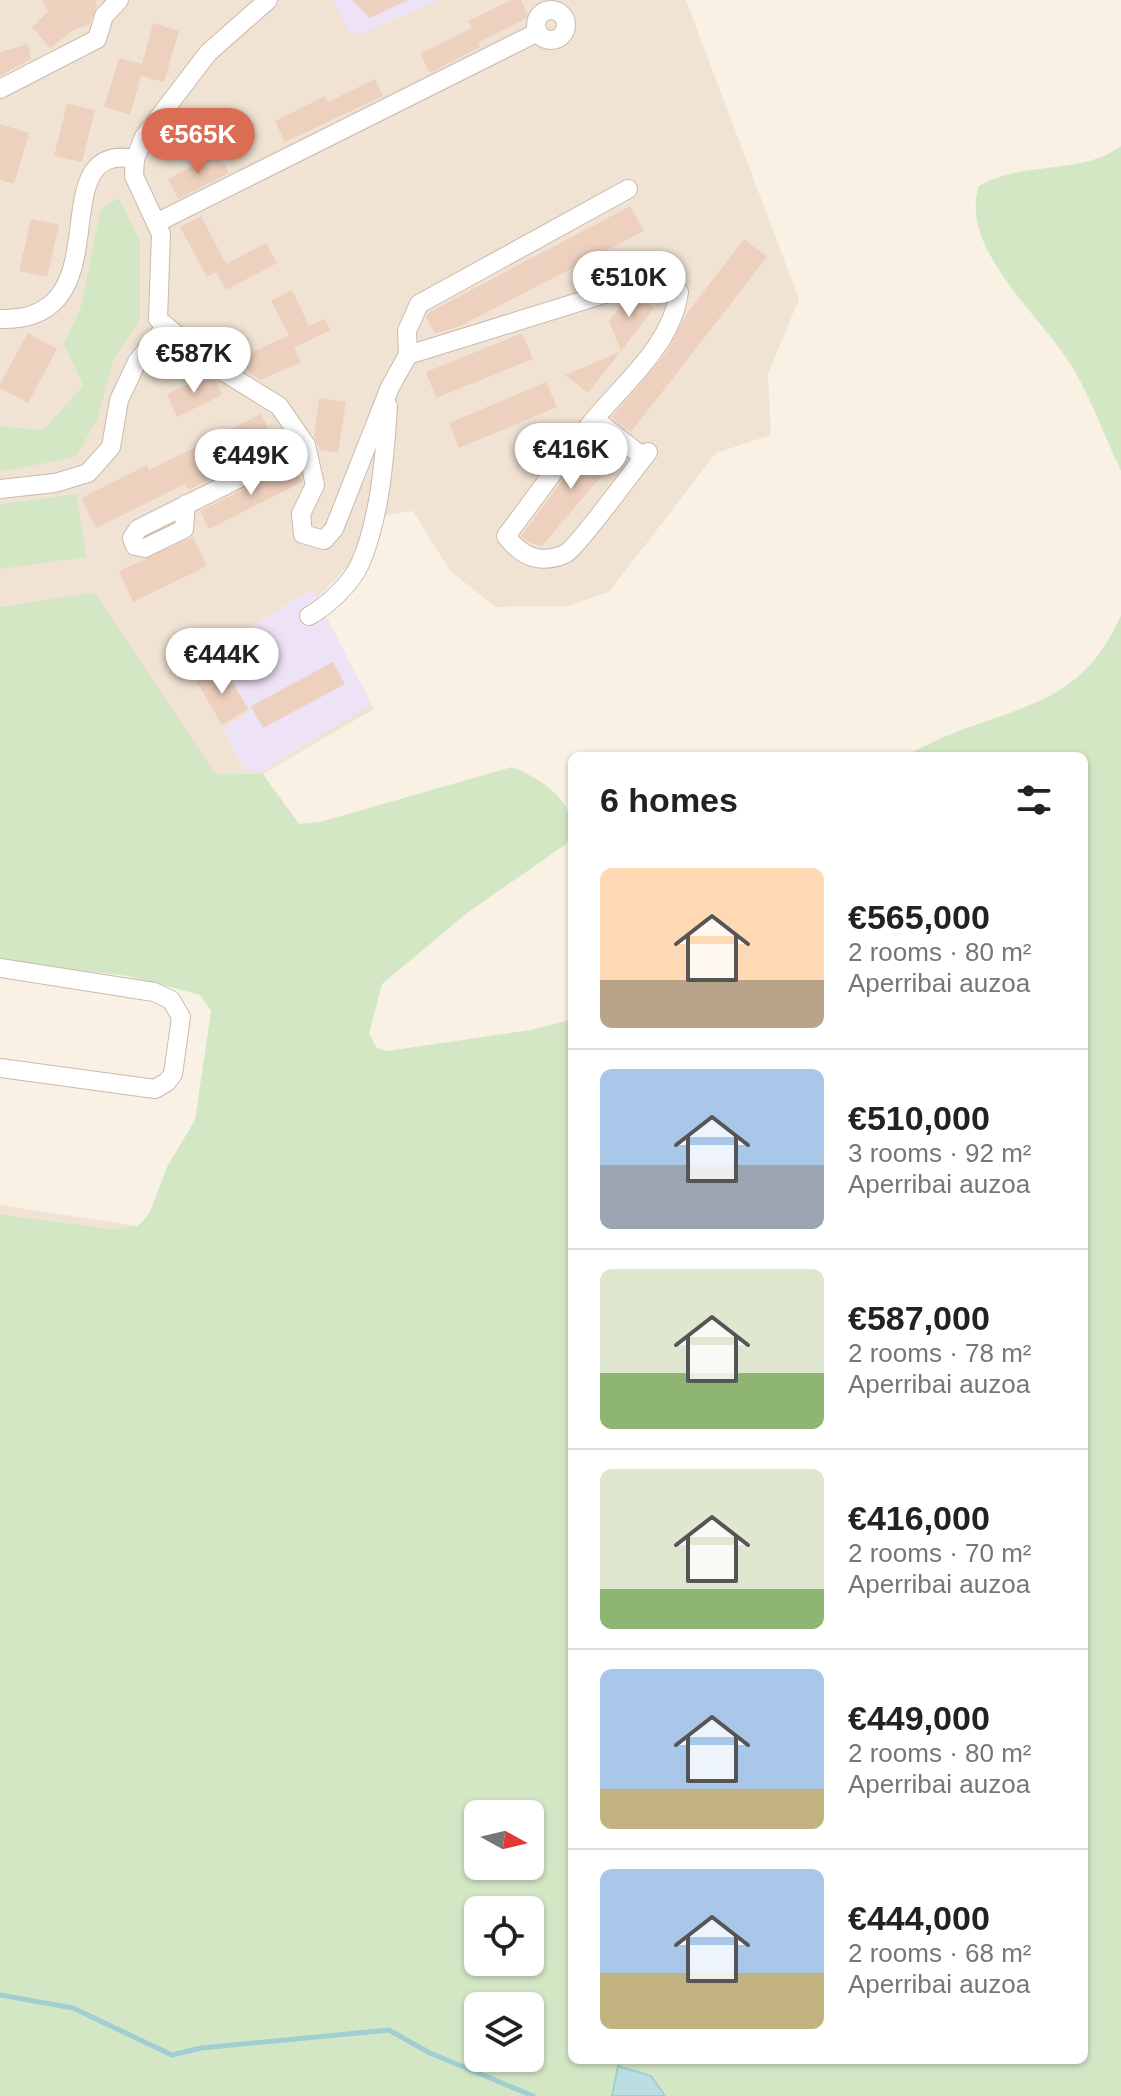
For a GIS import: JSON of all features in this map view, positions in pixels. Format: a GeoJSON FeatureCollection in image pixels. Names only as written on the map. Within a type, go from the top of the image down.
{"type":"FeatureCollection","features":[{"type":"Feature","properties":{"kind":"street"},"geometry":{"type":"LineString","coordinates":[[0,89],[97,39],[104,16],[119,0]]}},
{"type":"Feature","properties":{"kind":"street"},"geometry":{"type":"LineString","coordinates":[[268,0],[208,53],[144,137],[135,159],[134,176],[161,234],[158,319],[211,364],[279,406],[306,445],[315,485],[301,514],[303,534],[324,540],[334,529],[390,387],[408,355],[407,331],[419,304],[628,189]]}},
{"type":"Feature","properties":{"kind":"street"},"geometry":{"type":"LineString","coordinates":[[156,223],[538,32]]}},
{"type":"Feature","properties":{"kind":"street"},"geometry":{"type":"LineString","coordinates":[[0,319],[24,320],[48,307],[63,291],[76,258],[86,184],[98,164],[116,156],[135,159]]}},
{"type":"Feature","properties":{"kind":"street"},"geometry":{"type":"LineString","coordinates":[[408,355],[640,283],[679,292],[676,314],[651,355],[595,419],[506,536],[519,553],[538,560],[567,553],[646,455],[595,419]]}},
{"type":"Feature","properties":{"kind":"street"},"geometry":{"type":"LineString","coordinates":[[0,489],[55,483],[88,473],[111,447],[119,400],[137,362],[166,326]]}},
{"type":"Feature","properties":{"kind":"street"},"geometry":{"type":"LineString","coordinates":[[314,612],[333,598],[359,567],[368,540],[386,448],[390,387]]}},
{"type":"Feature","properties":{"kind":"street"},"geometry":{"type":"LineString","coordinates":[[186,504],[306,445]]}},
{"type":"Feature","properties":{"kind":"street"},"geometry":{"type":"LineString","coordinates":[[0,968],[154,992],[171,1000],[181,1017],[173,1074],[155,1089],[0,1068]]}},
{"type":"Feature","properties":{"kind":"shaded area"},"geometry":{"type":"Polygon","coordinates":[[[0,0],[686,0],[799,299],[768,374],[771,435],[716,453],[609,592],[568,606],[496,607],[450,571],[413,511],[386,515],[349,565],[316,599],[374,709],[263,774],[215,775],[95,592],[0,607],[0,472],[97,421],[114,359],[140,318],[100,210],[81,306],[64,344],[83,386],[43,430],[0,426],[0,0]]]}},
{"type":"Feature","properties":{"kind":"shaded area"},"geometry":{"type":"Polygon","coordinates":[[[332,0],[439,0],[359,35],[348,30],[332,0]]]}},
{"type":"Feature","properties":{"kind":"shaded area"},"geometry":{"type":"Polygon","coordinates":[[[312,588],[371,704],[263,771],[245,770],[223,728],[250,711],[215,650],[312,588]]]}},
{"type":"Feature","properties":{"kind":"shaded area"},"geometry":{"type":"Polygon","coordinates":[[[0,1205],[138,1226],[111,1229],[0,1214],[0,1205]]]}},
{"type":"Feature","properties":{"kind":"green space"},"geometry":{"type":"Polygon","coordinates":[[[1121,146],[1121,471],[1071,365],[991,257],[980,233],[976,210],[979,186],[996,178],[1088,161],[1121,146]]]}},
{"type":"Feature","properties":{"kind":"green space"},"geometry":{"type":"Polygon","coordinates":[[[119,198],[140,242],[140,319],[114,359],[97,421],[75,457],[0,472],[0,426],[43,430],[83,386],[64,344],[81,306],[100,210],[119,198]]]}},
{"type":"Feature","properties":{"kind":"green space"},"geometry":{"type":"Polygon","coordinates":[[[77,494],[86,557],[0,569],[0,504],[77,494]]]}},
{"type":"Feature","properties":{"kind":"green space"},"geometry":{"type":"Polygon","coordinates":[[[95,592],[215,774],[263,774],[299,824],[320,822],[512,767],[536,779],[558,796],[568,813],[566,844],[467,913],[382,984],[369,1034],[377,1048],[387,1051],[531,1030],[568,1020],[568,2064],[1088,2064],[1088,752],[913,752],[1028,706],[1071,683],[1106,644],[1121,615],[1121,2096],[665,2096],[651,2076],[619,2066],[612,2096],[0,2096],[0,1214],[111,1229],[138,1226],[149,1214],[167,1167],[195,1120],[211,1011],[200,995],[128,976],[0,961],[0,607],[95,592]]]}},
{"type":"Feature","properties":{"kind":"water"},"geometry":{"type":"Polygon","coordinates":[[[618,2066],[651,2076],[665,2096],[612,2096],[618,2066]]]}},
{"type":"Feature","properties":{"kind":"building"},"geometry":{"type":"Polygon","coordinates":[[[42,0],[96,0],[97,6],[89,25],[75,29],[50,48],[32,27],[48,12],[42,0]]]}},
{"type":"Feature","properties":{"kind":"building"},"geometry":{"type":"Polygon","coordinates":[[[352,0],[408,0],[370,18],[352,0]]]}},
{"type":"Feature","properties":{"kind":"building"},"geometry":{"type":"Polygon","coordinates":[[[511,0],[521,0],[529,17],[478,43],[480,47],[430,73],[420,54],[472,28],[468,21],[511,0]]]}},
{"type":"Feature","properties":{"kind":"building"},"geometry":{"type":"Polygon","coordinates":[[[153,23],[179,31],[164,82],[141,76],[130,115],[104,107],[119,58],[142,64],[153,23]]]}},
{"type":"Feature","properties":{"kind":"building"},"geometry":{"type":"Polygon","coordinates":[[[28,44],[31,59],[0,76],[0,52],[28,44]]]}},
{"type":"Feature","properties":{"kind":"building"},"geometry":{"type":"Polygon","coordinates":[[[375,79],[383,96],[285,142],[275,121],[325,96],[328,102],[375,79]]]}},
{"type":"Feature","properties":{"kind":"building"},"geometry":{"type":"Polygon","coordinates":[[[67,104],[95,110],[82,162],[54,156],[67,104]]]}},
{"type":"Feature","properties":{"kind":"building"},"geometry":{"type":"Polygon","coordinates":[[[0,124],[29,133],[14,184],[0,180],[0,124]]]}},
{"type":"Feature","properties":{"kind":"building"},"geometry":{"type":"Polygon","coordinates":[[[218,153],[229,173],[178,199],[168,179],[218,153]]]}},
{"type":"Feature","properties":{"kind":"building"},"geometry":{"type":"Polygon","coordinates":[[[630,206],[644,231],[460,326],[435,334],[426,317],[428,313],[630,206]]]}},
{"type":"Feature","properties":{"kind":"building"},"geometry":{"type":"Polygon","coordinates":[[[201,216],[226,264],[266,243],[277,263],[226,290],[216,272],[207,277],[180,227],[201,216]]]}},
{"type":"Feature","properties":{"kind":"building"},"geometry":{"type":"Polygon","coordinates":[[[31,219],[59,225],[47,277],[19,271],[31,219]]]}},
{"type":"Feature","properties":{"kind":"building"},"geometry":{"type":"Polygon","coordinates":[[[744,239],[767,257],[631,432],[612,417],[666,353],[687,313],[744,239]]]}},
{"type":"Feature","properties":{"kind":"building"},"geometry":{"type":"Polygon","coordinates":[[[292,290],[309,326],[325,319],[330,330],[294,348],[301,362],[260,380],[249,373],[242,357],[289,335],[271,301],[292,290]]]}},
{"type":"Feature","properties":{"kind":"building"},"geometry":{"type":"Polygon","coordinates":[[[639,296],[654,308],[621,351],[609,321],[625,300],[639,296]]]}},
{"type":"Feature","properties":{"kind":"building"},"geometry":{"type":"Polygon","coordinates":[[[28,333],[57,349],[28,403],[0,388],[0,384],[28,333]]]}},
{"type":"Feature","properties":{"kind":"building"},"geometry":{"type":"Polygon","coordinates":[[[522,333],[533,359],[436,398],[426,372],[522,333]]]}},
{"type":"Feature","properties":{"kind":"building"},"geometry":{"type":"Polygon","coordinates":[[[620,352],[588,393],[565,375],[620,352]]]}},
{"type":"Feature","properties":{"kind":"building"},"geometry":{"type":"Polygon","coordinates":[[[207,376],[216,381],[222,395],[177,417],[167,394],[207,376]]]}},
{"type":"Feature","properties":{"kind":"building"},"geometry":{"type":"Polygon","coordinates":[[[546,382],[557,407],[459,448],[449,423],[546,382]]]}},
{"type":"Feature","properties":{"kind":"building"},"geometry":{"type":"Polygon","coordinates":[[[319,398],[346,402],[338,453],[320,450],[314,435],[319,398]]]}},
{"type":"Feature","properties":{"kind":"building"},"geometry":{"type":"Polygon","coordinates":[[[261,414],[277,446],[189,490],[185,484],[96,528],[81,498],[147,465],[149,470],[261,414]]]}},
{"type":"Feature","properties":{"kind":"building"},"geometry":{"type":"Polygon","coordinates":[[[596,435],[620,454],[542,546],[530,543],[521,536],[596,435]]]}},
{"type":"Feature","properties":{"kind":"building"},"geometry":{"type":"Polygon","coordinates":[[[294,464],[302,482],[209,529],[200,511],[294,464]]]}},
{"type":"Feature","properties":{"kind":"building"},"geometry":{"type":"Polygon","coordinates":[[[193,537],[207,566],[133,602],[119,571],[193,537]]]}},
{"type":"Feature","properties":{"kind":"building"},"geometry":{"type":"Polygon","coordinates":[[[333,662],[345,684],[263,728],[251,706],[333,662]]]}},
{"type":"Feature","properties":{"kind":"building"},"geometry":{"type":"Polygon","coordinates":[[[223,667],[248,709],[222,725],[197,682],[223,667]]]}},
{"type":"Feature","properties":{"kind":"waterway"},"geometry":{"type":"LineString","coordinates":[[0,1995],[73,2008],[172,2055],[201,2048],[389,2030],[430,2053],[533,2096]]}}]}
